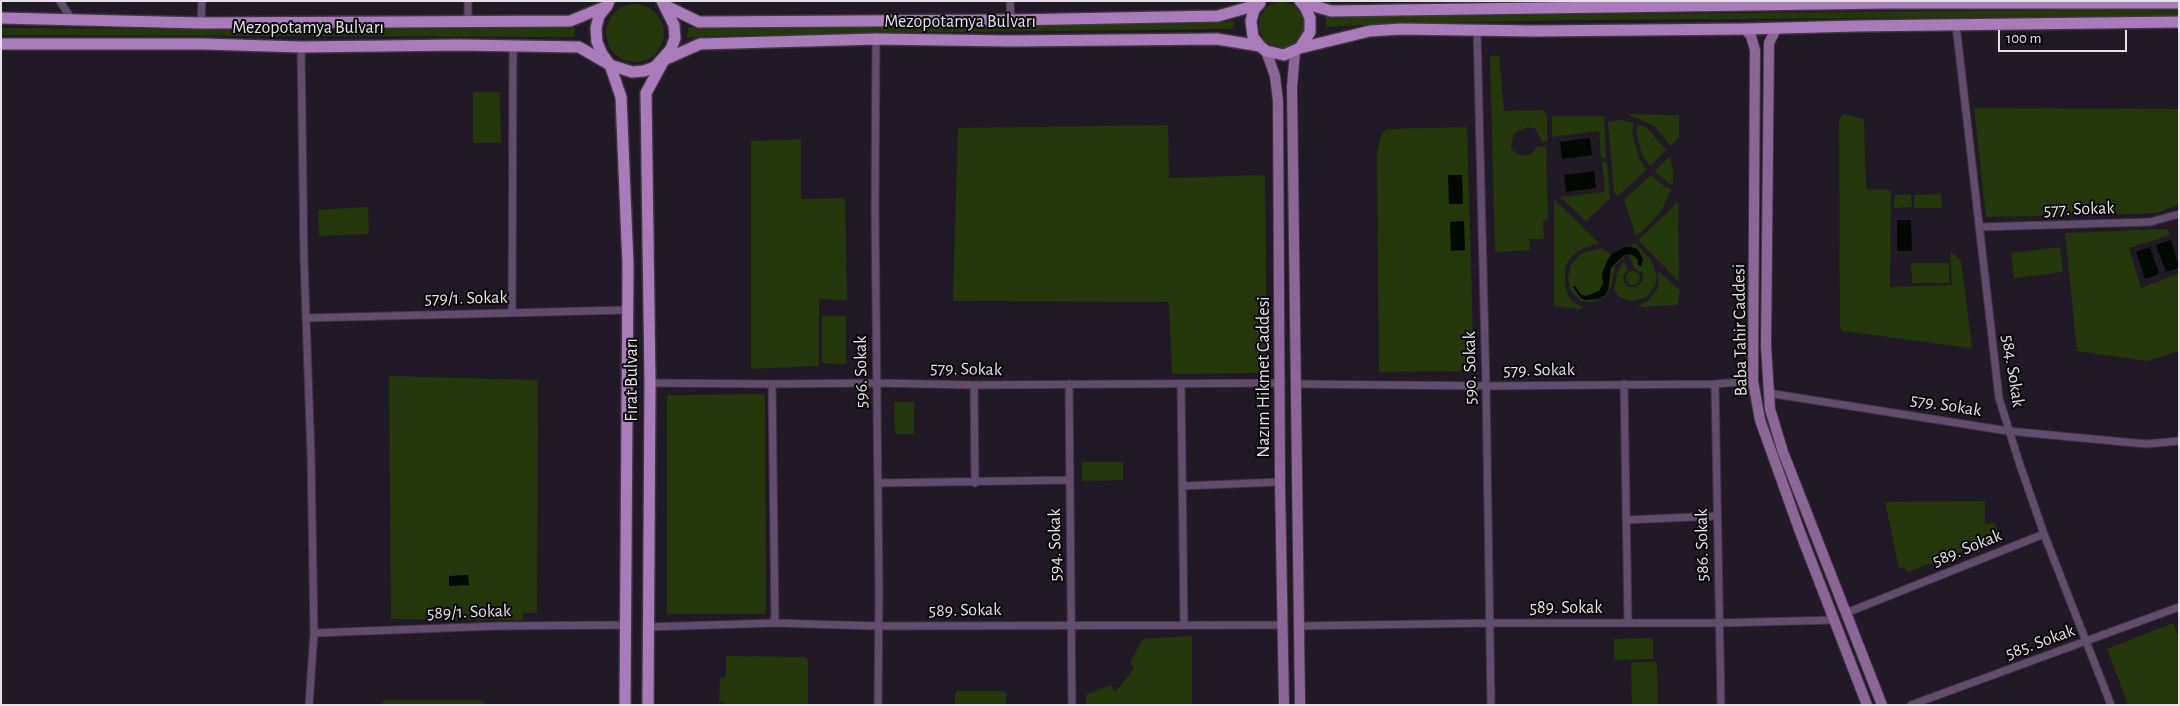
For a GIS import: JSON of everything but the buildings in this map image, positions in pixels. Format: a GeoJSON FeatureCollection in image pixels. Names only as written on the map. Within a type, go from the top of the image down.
{"type":"FeatureCollection","features":[{"type":"Feature","properties":{"kind":"main road","name":"Mezopotamya Bulvarı"},"geometry":{"type":"LineString","coordinates":[[662,2],[699,22],[1010,20],[1218,16],[1259,3]]}},
{"type":"Feature","properties":{"kind":"main road","name":"Fırat Bulvarı"},"geometry":{"type":"LineString","coordinates":[[648,705],[650,383],[646,93],[671,49],[675,38],[674,25],[670,14],[662,2]]}},
{"type":"Feature","properties":{"kind":"main road"},"geometry":{"type":"LineString","coordinates":[[1300,2],[1331,11],[1565,5],[2179,3]]}},
{"type":"Feature","properties":{"kind":"main road"},"geometry":{"type":"LineString","coordinates":[[1298,49],[1308,38],[1311,25],[1308,12],[1300,2]]}},
{"type":"Feature","properties":{"kind":"main road","name":"Mezopotamya Bulvarı"},"geometry":{"type":"LineString","coordinates":[[1,18],[201,23],[570,21],[609,3]]}},
{"type":"Feature","properties":{"kind":"main road","name":"Fırat Bulvarı"},"geometry":{"type":"LineString","coordinates":[[609,3],[599,16],[596,28],[597,42],[602,54],[610,65],[622,97],[628,265],[625,705]]}},
{"type":"Feature","properties":{"kind":"main road"},"geometry":{"type":"LineString","coordinates":[[1259,3],[1252,15],[1250,26],[1253,37],[1263,49]]}},
{"type":"Feature","properties":{"kind":"main road"},"geometry":{"type":"LineString","coordinates":[[1298,49],[1370,31],[1401,29],[1477,31],[1745,30],[1856,26],[2179,22]]}},
{"type":"Feature","properties":{"kind":"main road","name":"Mezopotamya Bulvarı"},"geometry":{"type":"LineString","coordinates":[[1,44],[579,47],[610,65],[632,72],[644,71],[655,67],[664,60],[700,44],[876,39],[1019,41],[1216,39],[1263,49],[1278,55],[1298,49]]}},
{"type":"Feature","properties":{"kind":"street"},"geometry":{"type":"LineString","coordinates":[[60,1],[72,20]]}},
{"type":"Feature","properties":{"kind":"street"},"geometry":{"type":"LineString","coordinates":[[201,23],[202,1]]}},
{"type":"Feature","properties":{"kind":"street"},"geometry":{"type":"LineString","coordinates":[[468,1],[468,21]]}},
{"type":"Feature","properties":{"kind":"street"},"geometry":{"type":"LineString","coordinates":[[1010,1],[1010,20]]}},
{"type":"Feature","properties":{"kind":"street","name":"584. Sokak"},"geometry":{"type":"LineString","coordinates":[[1956,25],[1999,398],[2008,431],[2044,534],[2111,705]]}},
{"type":"Feature","properties":{"kind":"street","name":"Baba Tahir Caddesi"},"geometry":{"type":"LineString","coordinates":[[1776,29],[1769,43],[1766,326],[1770,409],[1783,452],[1882,705]]}},
{"type":"Feature","properties":{"kind":"street","name":"Baba Tahir Caddesi"},"geometry":{"type":"LineString","coordinates":[[1745,30],[1751,36],[1755,50],[1753,381],[1760,420],[1774,464],[1867,705]]}},
{"type":"Feature","properties":{"kind":"street","name":"590. Sokak"},"geometry":{"type":"LineString","coordinates":[[1477,31],[1486,386],[1490,705]]}},
{"type":"Feature","properties":{"kind":"street","name":"596. Sokak"},"geometry":{"type":"LineString","coordinates":[[876,39],[878,705]]}},
{"type":"Feature","properties":{"kind":"street"},"geometry":{"type":"LineString","coordinates":[[512,312],[513,46]]}},
{"type":"Feature","properties":{"kind":"street"},"geometry":{"type":"LineString","coordinates":[[301,47],[314,633],[308,705]]}},
{"type":"Feature","properties":{"kind":"street","name":"Nazım Hikmet Caddesi"},"geometry":{"type":"LineString","coordinates":[[1263,49],[1276,76],[1278,101],[1281,382],[1280,482],[1284,705]]}},
{"type":"Feature","properties":{"kind":"street","name":"Nazım Hikmet Caddesi"},"geometry":{"type":"LineString","coordinates":[[1298,49],[1292,87],[1300,705]]}},
{"type":"Feature","properties":{"kind":"street","name":"577. Sokak"},"geometry":{"type":"LineString","coordinates":[[1979,227],[2150,222],[2179,214]]}},
{"type":"Feature","properties":{"kind":"street","name":"579/1. Sokak"},"geometry":{"type":"LineString","coordinates":[[306,318],[627,310]]}},
{"type":"Feature","properties":{"kind":"street","name":"579. Sokak"},"geometry":{"type":"LineString","coordinates":[[1296,384],[1486,386],[1714,384],[1753,381]]}},
{"type":"Feature","properties":{"kind":"street","name":"579. Sokak"},"geometry":{"type":"LineString","coordinates":[[650,383],[974,385],[1281,382]]}},
{"type":"Feature","properties":{"kind":"street"},"geometry":{"type":"LineString","coordinates":[[772,384],[775,623]]}},
{"type":"Feature","properties":{"kind":"street","name":"594. Sokak"},"geometry":{"type":"LineString","coordinates":[[1069,384],[1072,705]]}},
{"type":"Feature","properties":{"kind":"street"},"geometry":{"type":"LineString","coordinates":[[1181,384],[1184,625]]}},
{"type":"Feature","properties":{"kind":"street"},"geometry":{"type":"LineString","coordinates":[[1624,384],[1628,622]]}},
{"type":"Feature","properties":{"kind":"street","name":"586. Sokak"},"geometry":{"type":"LineString","coordinates":[[1714,384],[1721,705]]}},
{"type":"Feature","properties":{"kind":"street"},"geometry":{"type":"LineString","coordinates":[[974,385],[975,482]]}},
{"type":"Feature","properties":{"kind":"street","name":"579. Sokak"},"geometry":{"type":"LineString","coordinates":[[1768,393],[2008,431],[2146,444],[2179,441]]}},
{"type":"Feature","properties":{"kind":"street"},"geometry":{"type":"LineString","coordinates":[[878,483],[1069,480]]}},
{"type":"Feature","properties":{"kind":"street"},"geometry":{"type":"LineString","coordinates":[[1182,486],[1280,482]]}},
{"type":"Feature","properties":{"kind":"street"},"geometry":{"type":"LineString","coordinates":[[1626,520],[1716,516]]}},
{"type":"Feature","properties":{"kind":"street","name":"589. Sokak"},"geometry":{"type":"LineString","coordinates":[[1846,612],[2044,534]]}},
{"type":"Feature","properties":{"kind":"street","name":"585. Sokak"},"geometry":{"type":"LineString","coordinates":[[1911,705],[2179,607]]}},
{"type":"Feature","properties":{"kind":"street","name":"589. Sokak"},"geometry":{"type":"LineString","coordinates":[[1298,626],[1489,623],[1597,624],[1628,622],[1719,623],[1834,620]]}},
{"type":"Feature","properties":{"kind":"street","name":"589. Sokak"},"geometry":{"type":"LineString","coordinates":[[647,626],[775,623],[877,626],[1282,624]]}},
{"type":"Feature","properties":{"kind":"street","name":"589/1. Sokak"},"geometry":{"type":"LineString","coordinates":[[314,633],[498,626],[626,625]]}},
{"type":"Feature","properties":{"kind":"green space"},"geometry":{"type":"Polygon","coordinates":[[[1277,2],[1287,2],[1301,12],[1305,25],[1301,38],[1295,44],[1287,48],[1277,48],[1263,38],[1259,30],[1259,20],[1269,6],[1277,2]]]}},
{"type":"Feature","properties":{"kind":"green space"},"geometry":{"type":"Polygon","coordinates":[[[629,4],[641,4],[656,12],[664,27],[664,39],[656,54],[641,62],[629,62],[614,54],[606,39],[606,27],[614,12],[629,4]]]}},
{"type":"Feature","properties":{"kind":"green space"},"geometry":{"type":"Polygon","coordinates":[[[2179,10],[2179,16],[1580,20],[1326,27],[1326,17],[2179,10]]]}},
{"type":"Feature","properties":{"kind":"green space"},"geometry":{"type":"Polygon","coordinates":[[[1234,21],[1233,29],[875,33],[687,38],[688,27],[1190,24],[1234,21]]]}},
{"type":"Feature","properties":{"kind":"green space"},"geometry":{"type":"Polygon","coordinates":[[[1,28],[575,28],[574,37],[1,35],[1,28]]]}},
{"type":"Feature","properties":{"kind":"green space"},"geometry":{"type":"Polygon","coordinates":[[[1499,55],[1504,111],[1544,110],[1547,117],[1547,141],[1542,142],[1536,129],[1528,127],[1514,134],[1511,144],[1511,148],[1516,154],[1525,156],[1531,154],[1538,146],[1546,147],[1548,220],[1543,221],[1544,239],[1529,239],[1530,250],[1495,252],[1490,56],[1499,55]]]}},
{"type":"Feature","properties":{"kind":"green space"},"geometry":{"type":"Polygon","coordinates":[[[473,92],[500,92],[501,143],[473,143],[473,92]]]}},
{"type":"Feature","properties":{"kind":"green space"},"geometry":{"type":"Polygon","coordinates":[[[1974,108],[2179,109],[2179,204],[2157,213],[1986,217],[1974,108]]]}},
{"type":"Feature","properties":{"kind":"green space"},"geometry":{"type":"Polygon","coordinates":[[[1627,114],[1679,115],[1679,138],[1671,146],[1654,126],[1627,114]]]}},
{"type":"Feature","properties":{"kind":"green space"},"geometry":{"type":"Polygon","coordinates":[[[1843,114],[1864,119],[1866,189],[1891,190],[1890,287],[1952,285],[1950,253],[1954,254],[1961,261],[1972,346],[1970,348],[1843,331],[1840,327],[1839,119],[1843,114]]]}},
{"type":"Feature","properties":{"kind":"green space"},"geometry":{"type":"Polygon","coordinates":[[[1552,116],[1604,116],[1606,158],[1601,158],[1599,131],[1552,137],[1552,116]]]}},
{"type":"Feature","properties":{"kind":"green space"},"geometry":{"type":"Polygon","coordinates":[[[1620,120],[1634,123],[1632,131],[1635,144],[1639,158],[1646,170],[1618,196],[1614,192],[1608,122],[1620,120]]]}},
{"type":"Feature","properties":{"kind":"green space"},"geometry":{"type":"Polygon","coordinates":[[[1637,124],[1647,128],[1666,150],[1650,166],[1642,155],[1637,135],[1637,124]]]}},
{"type":"Feature","properties":{"kind":"green space"},"geometry":{"type":"Polygon","coordinates":[[[1168,125],[1169,178],[1265,175],[1267,373],[1172,374],[1169,302],[953,301],[958,128],[1168,125]]]}},
{"type":"Feature","properties":{"kind":"green space"},"geometry":{"type":"Polygon","coordinates":[[[1467,127],[1474,371],[1379,372],[1377,152],[1382,133],[1388,129],[1467,127]]]}},
{"type":"Feature","properties":{"kind":"green space"},"geometry":{"type":"Polygon","coordinates":[[[801,139],[801,199],[845,198],[847,300],[819,299],[819,366],[751,369],[751,141],[801,139]]]}},
{"type":"Feature","properties":{"kind":"green space"},"geometry":{"type":"Polygon","coordinates":[[[1670,157],[1673,171],[1673,186],[1654,171],[1670,157]]]}},
{"type":"Feature","properties":{"kind":"green space"},"geometry":{"type":"Polygon","coordinates":[[[1602,162],[1607,162],[1610,199],[1586,221],[1560,197],[1605,192],[1602,162]]]}},
{"type":"Feature","properties":{"kind":"green space"},"geometry":{"type":"Polygon","coordinates":[[[1651,175],[1665,187],[1671,189],[1663,208],[1652,222],[1636,236],[1624,200],[1651,175]]]}},
{"type":"Feature","properties":{"kind":"green space"},"geometry":{"type":"Polygon","coordinates":[[[1911,194],[1912,207],[1894,208],[1894,195],[1911,194]]]}},
{"type":"Feature","properties":{"kind":"green space"},"geometry":{"type":"Polygon","coordinates":[[[1941,194],[1942,208],[1914,208],[1914,195],[1941,194]]]}},
{"type":"Feature","properties":{"kind":"green space"},"geometry":{"type":"Polygon","coordinates":[[[1554,199],[1599,243],[1576,253],[1570,258],[1565,268],[1565,287],[1572,302],[1583,307],[1580,309],[1554,306],[1554,199]]]}},
{"type":"Feature","properties":{"kind":"green space"},"geometry":{"type":"Polygon","coordinates":[[[1678,202],[1679,282],[1638,240],[1678,202]]]}},
{"type":"Feature","properties":{"kind":"green space"},"geometry":{"type":"Polygon","coordinates":[[[368,207],[369,234],[319,236],[318,210],[368,207]]]}},
{"type":"Feature","properties":{"kind":"green space"},"geometry":{"type":"Polygon","coordinates":[[[2168,229],[2170,235],[2129,248],[2141,288],[2179,273],[2179,351],[2148,361],[2077,351],[2065,233],[2168,229]]]}},
{"type":"Feature","properties":{"kind":"green space"},"geometry":{"type":"Polygon","coordinates":[[[1635,243],[1651,260],[1657,277],[1655,286],[1647,297],[1632,301],[1620,298],[1614,290],[1617,273],[1624,262],[1628,270],[1623,275],[1625,284],[1628,287],[1636,287],[1643,281],[1643,274],[1634,268],[1629,255],[1636,257],[1641,266],[1643,260],[1636,248],[1631,247],[1635,243]]]}},
{"type":"Feature","properties":{"kind":"green space"},"geometry":{"type":"Polygon","coordinates":[[[2060,247],[2063,272],[2014,278],[2011,253],[2060,247]]]}},
{"type":"Feature","properties":{"kind":"green space"},"geometry":{"type":"Polygon","coordinates":[[[1602,248],[1612,255],[1607,261],[1603,285],[1599,291],[1586,297],[1581,295],[1575,286],[1577,294],[1585,300],[1605,295],[1608,290],[1611,268],[1618,259],[1623,256],[1624,258],[1615,265],[1611,287],[1604,297],[1592,302],[1580,301],[1570,289],[1568,278],[1571,265],[1585,252],[1602,248]]]}},
{"type":"Feature","properties":{"kind":"green space"},"geometry":{"type":"Polygon","coordinates":[[[1911,263],[1949,263],[1949,283],[1912,283],[1911,263]]]}},
{"type":"Feature","properties":{"kind":"green space"},"geometry":{"type":"Polygon","coordinates":[[[1633,271],[1638,273],[1640,278],[1638,283],[1633,285],[1628,283],[1626,278],[1628,273],[1633,271]]]}},
{"type":"Feature","properties":{"kind":"green space"},"geometry":{"type":"Polygon","coordinates":[[[1658,271],[1680,290],[1678,305],[1637,307],[1648,301],[1657,290],[1659,281],[1658,271]]]}},
{"type":"Feature","properties":{"kind":"green space"},"geometry":{"type":"Polygon","coordinates":[[[822,316],[846,316],[846,364],[822,363],[822,316]]]}},
{"type":"Feature","properties":{"kind":"green space"},"geometry":{"type":"Polygon","coordinates":[[[389,376],[538,380],[537,613],[523,613],[523,620],[391,619],[389,376]]]}},
{"type":"Feature","properties":{"kind":"green space"},"geometry":{"type":"Polygon","coordinates":[[[765,394],[766,614],[667,614],[667,395],[765,394]]]}},
{"type":"Feature","properties":{"kind":"green space"},"geometry":{"type":"Polygon","coordinates":[[[894,402],[914,402],[914,434],[895,434],[894,402]]]}},
{"type":"Feature","properties":{"kind":"green space"},"geometry":{"type":"Polygon","coordinates":[[[1082,462],[1123,462],[1123,480],[1082,481],[1082,462]]]}},
{"type":"Feature","properties":{"kind":"green space"},"geometry":{"type":"Polygon","coordinates":[[[1985,501],[1985,524],[1995,523],[2000,537],[1908,572],[1904,567],[1899,568],[1885,502],[1985,501]]]}},
{"type":"Feature","properties":{"kind":"green space"},"geometry":{"type":"Polygon","coordinates":[[[2173,623],[2179,638],[2179,705],[2128,705],[2107,649],[2173,623]]]}},
{"type":"Feature","properties":{"kind":"green space"},"geometry":{"type":"Polygon","coordinates":[[[1192,636],[1192,705],[1086,705],[1086,695],[1111,685],[1115,692],[1134,669],[1130,662],[1143,639],[1192,636]]]}},
{"type":"Feature","properties":{"kind":"green space"},"geometry":{"type":"Polygon","coordinates":[[[1653,638],[1653,659],[1614,660],[1614,639],[1653,638]]]}},
{"type":"Feature","properties":{"kind":"green space"},"geometry":{"type":"Polygon","coordinates":[[[726,656],[806,657],[808,661],[808,705],[725,705],[725,702],[719,702],[720,678],[726,677],[726,656]]]}},
{"type":"Feature","properties":{"kind":"green space"},"geometry":{"type":"Polygon","coordinates":[[[1631,662],[1657,662],[1658,705],[1632,705],[1631,662]]]}},
{"type":"Feature","properties":{"kind":"green space"},"geometry":{"type":"Polygon","coordinates":[[[958,691],[1003,691],[1006,693],[1006,705],[955,705],[955,693],[958,691]]]}},
{"type":"Feature","properties":{"kind":"green space"},"geometry":{"type":"Polygon","coordinates":[[[385,700],[477,700],[483,701],[485,705],[380,705],[385,700]]]}},
{"type":"Feature","properties":{"kind":"shaded area"},"geometry":{"type":"Polygon","coordinates":[[[1590,138],[1592,155],[1562,159],[1560,142],[1590,138]]]}},
{"type":"Feature","properties":{"kind":"shaded area"},"geometry":{"type":"Polygon","coordinates":[[[1594,171],[1596,188],[1566,192],[1564,175],[1594,171]]]}},
{"type":"Feature","properties":{"kind":"shaded area"},"geometry":{"type":"Polygon","coordinates":[[[1448,175],[1462,175],[1463,204],[1449,204],[1448,175]]]}},
{"type":"Feature","properties":{"kind":"shaded area"},"geometry":{"type":"Polygon","coordinates":[[[1897,220],[1911,220],[1912,251],[1897,251],[1897,220]]]}},
{"type":"Feature","properties":{"kind":"shaded area"},"geometry":{"type":"Polygon","coordinates":[[[1464,221],[1465,250],[1451,251],[1450,222],[1464,221]]]}},
{"type":"Feature","properties":{"kind":"shaded area"},"geometry":{"type":"Polygon","coordinates":[[[2171,240],[2179,268],[2166,272],[2156,245],[2171,240]]]}},
{"type":"Feature","properties":{"kind":"shaded area"},"geometry":{"type":"Polygon","coordinates":[[[1625,247],[1636,248],[1639,251],[1643,260],[1641,266],[1638,265],[1638,260],[1632,254],[1624,255],[1611,268],[1608,290],[1605,295],[1598,299],[1585,300],[1581,298],[1573,287],[1575,286],[1581,295],[1586,296],[1599,291],[1603,284],[1602,274],[1607,261],[1612,254],[1625,247]]]}},
{"type":"Feature","properties":{"kind":"shaded area"},"geometry":{"type":"Polygon","coordinates":[[[2150,247],[2159,274],[2145,279],[2136,252],[2150,247]]]}},
{"type":"Feature","properties":{"kind":"shaded area"},"geometry":{"type":"Polygon","coordinates":[[[468,575],[469,585],[449,586],[449,576],[468,575]]]}}]}
